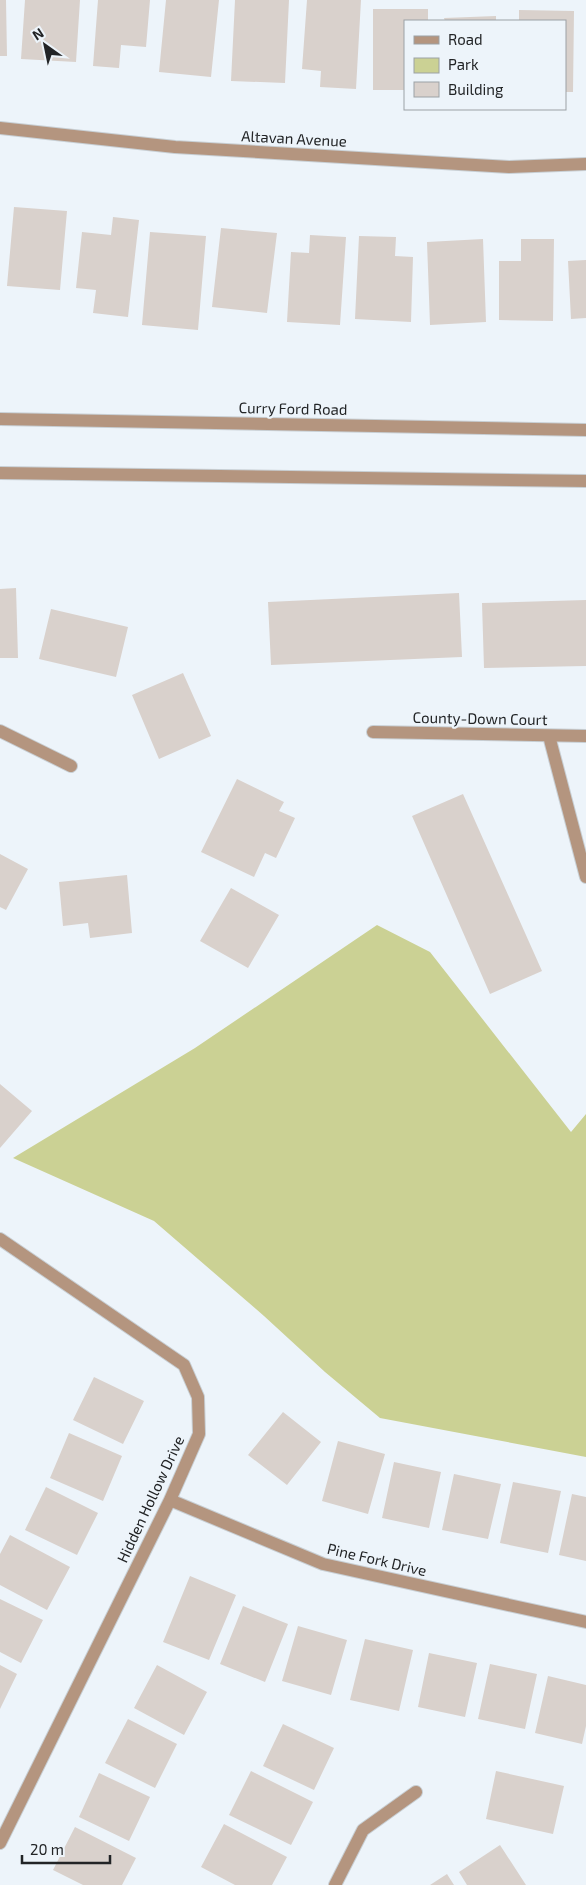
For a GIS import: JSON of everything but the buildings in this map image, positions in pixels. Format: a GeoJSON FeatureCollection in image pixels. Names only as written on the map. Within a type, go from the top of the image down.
{"type":"FeatureCollection","features":[{"type":"Feature","properties":{"kind":"street","name":"Altavan Avenue"},"geometry":{"type":"LineString","coordinates":[[0,128],[194,148],[509,167],[586,164]]}},
{"type":"Feature","properties":{"kind":"street","name":"Curry Ford Road"},"geometry":{"type":"LineString","coordinates":[[0,419],[586,430]]}},
{"type":"Feature","properties":{"kind":"street"},"geometry":{"type":"LineString","coordinates":[[0,474],[586,481]]}},
{"type":"Feature","properties":{"kind":"street"},"geometry":{"type":"LineString","coordinates":[[0,731],[71,766]]}},
{"type":"Feature","properties":{"kind":"street","name":"County-Down Court"},"geometry":{"type":"LineString","coordinates":[[373,732],[586,736]]}},
{"type":"Feature","properties":{"kind":"street"},"geometry":{"type":"LineString","coordinates":[[549,736],[586,877]]}},
{"type":"Feature","properties":{"kind":"street","name":"Hidden Hollow Drive"},"geometry":{"type":"LineString","coordinates":[[0,1238],[184,1365],[198,1397],[199,1434],[170,1500],[0,1843]]}},
{"type":"Feature","properties":{"kind":"street","name":"Pine Fork Drive"},"geometry":{"type":"LineString","coordinates":[[170,1500],[323,1564],[586,1622]]}},
{"type":"Feature","properties":{"kind":"street"},"geometry":{"type":"LineString","coordinates":[[335,1885],[364,1830],[416,1792]]}},
{"type":"Feature","properties":{"kind":"green space"},"geometry":{"type":"Polygon","coordinates":[[[377,925],[430,952],[571,1132],[586,1114],[586,1457],[380,1418],[154,1221],[13,1158],[195,1048],[377,925]]]}}]}
